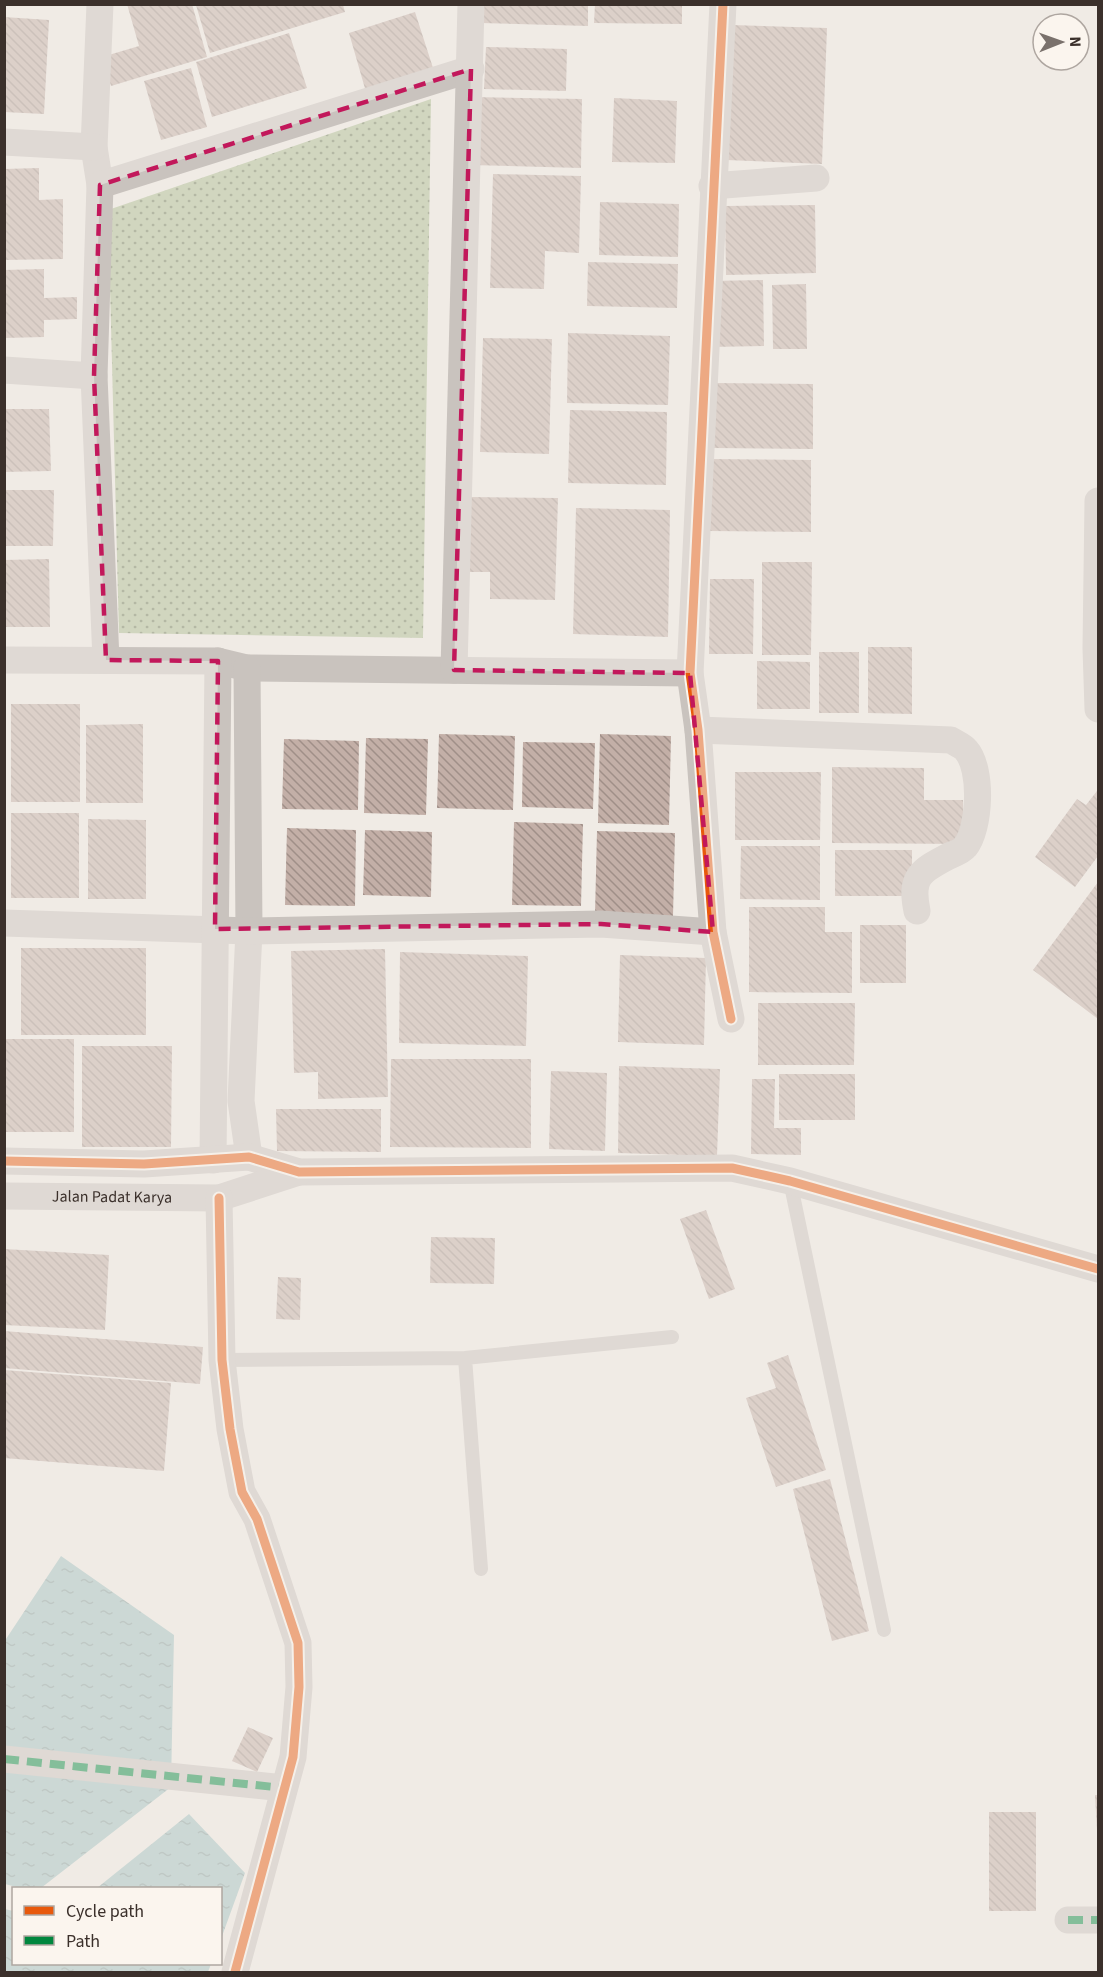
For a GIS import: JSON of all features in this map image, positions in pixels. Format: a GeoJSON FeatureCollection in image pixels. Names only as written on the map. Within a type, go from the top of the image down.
{"type":"FeatureCollection","features":[{"type":"Feature","properties":{"kind":"street"},"geometry":{"type":"LineString","coordinates":[[100,4],[94,147],[100,185],[93,376],[106,660]]}},
{"type":"Feature","properties":{"kind":"street"},"geometry":{"type":"LineString","coordinates":[[454,670],[471,4]]}},
{"type":"Feature","properties":{"kind":"street"},"geometry":{"type":"LineString","coordinates":[[723,4],[712,186],[690,673],[698,730],[713,932],[731,1019]]}},
{"type":"Feature","properties":{"kind":"street"},"geometry":{"type":"LineString","coordinates":[[100,185],[471,69]]}},
{"type":"Feature","properties":{"kind":"street"},"geometry":{"type":"LineString","coordinates":[[4,142],[94,147]]}},
{"type":"Feature","properties":{"kind":"street"},"geometry":{"type":"LineString","coordinates":[[712,186],[816,178]]}},
{"type":"Feature","properties":{"kind":"street"},"geometry":{"type":"LineString","coordinates":[[4,370],[93,376]]}},
{"type":"Feature","properties":{"kind":"street"},"geometry":{"type":"LineString","coordinates":[[1098,501],[1098,709]]}},
{"type":"Feature","properties":{"kind":"street"},"geometry":{"type":"LineString","coordinates":[[4,660],[218,661],[247,668],[690,673]]}},
{"type":"Feature","properties":{"kind":"street"},"geometry":{"type":"LineString","coordinates":[[213,1160],[218,661]]}},
{"type":"Feature","properties":{"kind":"street"},"geometry":{"type":"LineString","coordinates":[[247,668],[249,931],[241,1101],[249,1157]]}},
{"type":"Feature","properties":{"kind":"street"},"geometry":{"type":"LineString","coordinates":[[698,730],[951,740],[966,750],[975,768],[978,790],[971,835],[964,848],[929,866],[919,876],[914,885],[917,912]]}},
{"type":"Feature","properties":{"kind":"street"},"geometry":{"type":"LineString","coordinates":[[4,923],[249,931],[601,924],[713,932]]}},
{"type":"Feature","properties":{"kind":"street"},"geometry":{"type":"LineString","coordinates":[[4,1161],[144,1164],[249,1157],[299,1172],[732,1168],[790,1180],[1098,1269]]}},
{"type":"Feature","properties":{"kind":"street","name":"Jalan Padat Karya"},"geometry":{"type":"LineString","coordinates":[[4,1197],[219,1198],[299,1172]]}},
{"type":"Feature","properties":{"kind":"street"},"geometry":{"type":"LineString","coordinates":[[219,1198],[222,1360],[230,1429],[242,1492],[257,1519],[298,1643],[299,1687],[293,1757],[235,1972]]}},
{"type":"Feature","properties":{"kind":"street"},"geometry":{"type":"LineString","coordinates":[[4,1759],[284,1788]]}},
{"type":"Feature","properties":{"kind":"street"},"geometry":{"type":"LineString","coordinates":[[1068,1920],[1098,1920]]}},
{"type":"Feature","properties":{"kind":"lane"},"geometry":{"type":"LineString","coordinates":[[790,1180],[884,1630]]}},
{"type":"Feature","properties":{"kind":"lane"},"geometry":{"type":"LineString","coordinates":[[222,1360],[465,1358],[672,1337]]}},
{"type":"Feature","properties":{"kind":"lane"},"geometry":{"type":"LineString","coordinates":[[465,1358],[481,1569]]}},
{"type":"Feature","properties":{"kind":"highlighted area"},"geometry":{"type":"Polygon","coordinates":[[[471,69],[454,670],[690,673],[713,932],[601,924],[215,929],[218,661],[106,660],[94,376],[100,185],[471,69]]]}},
{"type":"Feature","properties":{"kind":"green space"},"geometry":{"type":"Polygon","coordinates":[[[431,99],[423,638],[119,633],[108,210],[431,99]]]}},
{"type":"Feature","properties":{"kind":"water"},"geometry":{"type":"Polygon","coordinates":[[[61,1556],[174,1635],[171,1787],[42,1887],[16,1887],[5,1884],[4,1642],[61,1556]]]}},
{"type":"Feature","properties":{"kind":"water"},"geometry":{"type":"Polygon","coordinates":[[[189,1814],[245,1873],[222,1936],[222,1887],[98,1887],[189,1814]]]}},
{"type":"Feature","properties":{"kind":"water"},"geometry":{"type":"Polygon","coordinates":[[[5,1909],[12,1911],[12,1965],[211,1965],[208,1972],[5,1972],[5,1909]]]}},
{"type":"Feature","properties":{"kind":"building"},"geometry":{"type":"Polygon","coordinates":[[[127,4],[192,4],[207,57],[111,86],[102,57],[139,46],[127,4]]]}},
{"type":"Feature","properties":{"kind":"building"},"geometry":{"type":"Polygon","coordinates":[[[481,4],[588,4],[588,26],[480,23],[481,4]]]}},
{"type":"Feature","properties":{"kind":"building"},"geometry":{"type":"Polygon","coordinates":[[[595,4],[682,4],[682,24],[594,23],[595,4]]]}},
{"type":"Feature","properties":{"kind":"building"},"geometry":{"type":"Polygon","coordinates":[[[196,5],[343,5],[345,12],[210,53],[196,5]]]}},
{"type":"Feature","properties":{"kind":"building"},"geometry":{"type":"Polygon","coordinates":[[[415,12],[434,71],[366,92],[349,33],[415,12]]]}},
{"type":"Feature","properties":{"kind":"building"},"geometry":{"type":"Polygon","coordinates":[[[4,17],[49,20],[44,114],[4,112],[4,17]]]}},
{"type":"Feature","properties":{"kind":"building"},"geometry":{"type":"Polygon","coordinates":[[[731,25],[827,28],[822,164],[726,160],[731,25]]]}},
{"type":"Feature","properties":{"kind":"building"},"geometry":{"type":"Polygon","coordinates":[[[289,33],[307,88],[212,117],[196,62],[289,33]]]}},
{"type":"Feature","properties":{"kind":"building"},"geometry":{"type":"Polygon","coordinates":[[[486,47],[567,49],[566,91],[484,89],[486,47]]]}},
{"type":"Feature","properties":{"kind":"building"},"geometry":{"type":"Polygon","coordinates":[[[191,68],[207,127],[161,140],[144,81],[191,68]]]}},
{"type":"Feature","properties":{"kind":"building"},"geometry":{"type":"Polygon","coordinates":[[[472,97],[582,99],[581,168],[471,165],[472,97]]]}},
{"type":"Feature","properties":{"kind":"building"},"geometry":{"type":"Polygon","coordinates":[[[614,98],[677,101],[675,163],[612,162],[614,98]]]}},
{"type":"Feature","properties":{"kind":"building"},"geometry":{"type":"Polygon","coordinates":[[[39,168],[39,200],[63,199],[63,259],[4,260],[4,169],[39,168]]]}},
{"type":"Feature","properties":{"kind":"building"},"geometry":{"type":"Polygon","coordinates":[[[493,174],[581,176],[579,253],[545,251],[544,289],[490,288],[493,174]]]}},
{"type":"Feature","properties":{"kind":"building"},"geometry":{"type":"Polygon","coordinates":[[[600,202],[679,204],[678,257],[599,255],[600,202]]]}},
{"type":"Feature","properties":{"kind":"building"},"geometry":{"type":"Polygon","coordinates":[[[815,205],[816,273],[726,275],[725,206],[815,205]]]}},
{"type":"Feature","properties":{"kind":"building"},"geometry":{"type":"Polygon","coordinates":[[[588,262],[678,264],[677,308],[587,306],[588,262]]]}},
{"type":"Feature","properties":{"kind":"building"},"geometry":{"type":"Polygon","coordinates":[[[44,269],[44,298],[77,297],[77,319],[44,320],[44,337],[4,338],[4,270],[44,269]]]}},
{"type":"Feature","properties":{"kind":"building"},"geometry":{"type":"Polygon","coordinates":[[[763,280],[764,346],[711,347],[710,281],[763,280]]]}},
{"type":"Feature","properties":{"kind":"building"},"geometry":{"type":"Polygon","coordinates":[[[806,284],[807,349],[773,349],[772,285],[806,284]]]}},
{"type":"Feature","properties":{"kind":"building"},"geometry":{"type":"Polygon","coordinates":[[[568,333],[670,336],[668,405],[567,403],[568,333]]]}},
{"type":"Feature","properties":{"kind":"building"},"geometry":{"type":"Polygon","coordinates":[[[483,338],[552,339],[549,454],[480,452],[483,338]]]}},
{"type":"Feature","properties":{"kind":"building"},"geometry":{"type":"Polygon","coordinates":[[[713,383],[813,384],[813,449],[713,448],[713,383]]]}},
{"type":"Feature","properties":{"kind":"building"},"geometry":{"type":"Polygon","coordinates":[[[4,409],[49,409],[51,471],[4,472],[4,409]]]}},
{"type":"Feature","properties":{"kind":"building"},"geometry":{"type":"Polygon","coordinates":[[[570,410],[667,412],[666,485],[568,483],[570,410]]]}},
{"type":"Feature","properties":{"kind":"building"},"geometry":{"type":"Polygon","coordinates":[[[708,459],[811,460],[811,532],[708,531],[708,459]]]}},
{"type":"Feature","properties":{"kind":"building"},"geometry":{"type":"Polygon","coordinates":[[[4,490],[54,490],[53,546],[4,546],[4,490]]]}},
{"type":"Feature","properties":{"kind":"building"},"geometry":{"type":"Polygon","coordinates":[[[469,497],[558,498],[555,600],[490,599],[490,572],[468,572],[469,497]]]}},
{"type":"Feature","properties":{"kind":"building"},"geometry":{"type":"Polygon","coordinates":[[[576,508],[670,510],[668,637],[573,634],[576,508]]]}},
{"type":"Feature","properties":{"kind":"building"},"geometry":{"type":"Polygon","coordinates":[[[49,559],[50,627],[4,627],[4,560],[49,559]]]}},
{"type":"Feature","properties":{"kind":"building"},"geometry":{"type":"Polygon","coordinates":[[[762,562],[812,562],[811,655],[762,655],[762,562]]]}},
{"type":"Feature","properties":{"kind":"building"},"geometry":{"type":"Polygon","coordinates":[[[710,579],[754,579],[753,654],[709,654],[710,579]]]}},
{"type":"Feature","properties":{"kind":"building"},"geometry":{"type":"Polygon","coordinates":[[[868,647],[912,647],[912,714],[868,713],[868,647]]]}},
{"type":"Feature","properties":{"kind":"building"},"geometry":{"type":"Polygon","coordinates":[[[819,652],[859,652],[859,713],[819,713],[819,652]]]}},
{"type":"Feature","properties":{"kind":"building"},"geometry":{"type":"Polygon","coordinates":[[[757,661],[810,662],[810,709],[757,709],[757,661]]]}},
{"type":"Feature","properties":{"kind":"building"},"geometry":{"type":"Polygon","coordinates":[[[11,704],[80,704],[80,802],[11,802],[11,704]]]}},
{"type":"Feature","properties":{"kind":"building"},"geometry":{"type":"Polygon","coordinates":[[[143,724],[143,803],[86,803],[86,725],[143,724]]]}},
{"type":"Feature","properties":{"kind":"building"},"geometry":{"type":"Polygon","coordinates":[[[439,734],[515,736],[513,810],[437,808],[439,734]]]}},
{"type":"Feature","properties":{"kind":"building"},"geometry":{"type":"Polygon","coordinates":[[[600,734],[671,736],[669,825],[598,823],[600,734]]]}},
{"type":"Feature","properties":{"kind":"building"},"geometry":{"type":"Polygon","coordinates":[[[366,738],[428,739],[426,815],[364,813],[366,738]]]}},
{"type":"Feature","properties":{"kind":"building"},"geometry":{"type":"Polygon","coordinates":[[[284,739],[359,741],[358,810],[282,809],[284,739]]]}},
{"type":"Feature","properties":{"kind":"building"},"geometry":{"type":"Polygon","coordinates":[[[523,742],[595,743],[593,809],[522,807],[523,742]]]}},
{"type":"Feature","properties":{"kind":"building"},"geometry":{"type":"Polygon","coordinates":[[[832,767],[924,768],[924,800],[963,800],[963,844],[832,843],[832,767]]]}},
{"type":"Feature","properties":{"kind":"building"},"geometry":{"type":"Polygon","coordinates":[[[735,772],[821,772],[820,840],[735,840],[735,772]]]}},
{"type":"Feature","properties":{"kind":"building"},"geometry":{"type":"Polygon","coordinates":[[[1097,791],[1098,856],[1075,887],[1035,857],[1077,799],[1086,805],[1097,791]]]}},
{"type":"Feature","properties":{"kind":"building"},"geometry":{"type":"Polygon","coordinates":[[[11,813],[79,813],[79,898],[11,898],[11,813]]]}},
{"type":"Feature","properties":{"kind":"building"},"geometry":{"type":"Polygon","coordinates":[[[88,819],[146,820],[146,899],[88,899],[88,819]]]}},
{"type":"Feature","properties":{"kind":"building"},"geometry":{"type":"Polygon","coordinates":[[[514,822],[583,824],[581,906],[512,905],[514,822]]]}},
{"type":"Feature","properties":{"kind":"building"},"geometry":{"type":"Polygon","coordinates":[[[287,828],[356,830],[355,906],[285,905],[287,828]]]}},
{"type":"Feature","properties":{"kind":"building"},"geometry":{"type":"Polygon","coordinates":[[[365,830],[432,832],[431,897],[363,895],[365,830]]]}},
{"type":"Feature","properties":{"kind":"building"},"geometry":{"type":"Polygon","coordinates":[[[597,831],[675,833],[673,916],[595,914],[597,831]]]}},
{"type":"Feature","properties":{"kind":"building"},"geometry":{"type":"Polygon","coordinates":[[[741,846],[820,846],[820,900],[740,899],[741,846]]]}},
{"type":"Feature","properties":{"kind":"building"},"geometry":{"type":"Polygon","coordinates":[[[835,850],[912,850],[912,896],[835,896],[835,850]]]}},
{"type":"Feature","properties":{"kind":"building"},"geometry":{"type":"Polygon","coordinates":[[[1098,882],[1098,1019],[1033,970],[1098,882]]]}},
{"type":"Feature","properties":{"kind":"building"},"geometry":{"type":"Polygon","coordinates":[[[749,907],[825,907],[825,932],[852,932],[852,993],[749,992],[749,907]]]}},
{"type":"Feature","properties":{"kind":"building"},"geometry":{"type":"Polygon","coordinates":[[[860,925],[906,925],[906,983],[860,983],[860,925]]]}},
{"type":"Feature","properties":{"kind":"building"},"geometry":{"type":"Polygon","coordinates":[[[21,948],[146,948],[146,1035],[21,1035],[21,948]]]}},
{"type":"Feature","properties":{"kind":"building"},"geometry":{"type":"Polygon","coordinates":[[[385,949],[388,1097],[318,1099],[318,1072],[294,1073],[291,951],[385,949]]]}},
{"type":"Feature","properties":{"kind":"building"},"geometry":{"type":"Polygon","coordinates":[[[400,952],[528,956],[526,1046],[399,1043],[400,952]]]}},
{"type":"Feature","properties":{"kind":"building"},"geometry":{"type":"Polygon","coordinates":[[[620,955],[706,958],[704,1045],[618,1042],[620,955]]]}},
{"type":"Feature","properties":{"kind":"building"},"geometry":{"type":"Polygon","coordinates":[[[758,1003],[855,1003],[854,1065],[758,1065],[758,1003]]]}},
{"type":"Feature","properties":{"kind":"building"},"geometry":{"type":"Polygon","coordinates":[[[4,1039],[74,1039],[74,1132],[4,1132],[4,1039]]]}},
{"type":"Feature","properties":{"kind":"building"},"geometry":{"type":"Polygon","coordinates":[[[82,1046],[172,1046],[171,1147],[82,1147],[82,1046]]]}},
{"type":"Feature","properties":{"kind":"building"},"geometry":{"type":"Polygon","coordinates":[[[391,1059],[531,1059],[531,1148],[390,1147],[391,1059]]]}},
{"type":"Feature","properties":{"kind":"building"},"geometry":{"type":"Polygon","coordinates":[[[619,1066],[720,1069],[717,1156],[618,1153],[619,1066]]]}},
{"type":"Feature","properties":{"kind":"building"},"geometry":{"type":"Polygon","coordinates":[[[551,1071],[607,1073],[605,1151],[549,1149],[551,1071]]]}},
{"type":"Feature","properties":{"kind":"building"},"geometry":{"type":"Polygon","coordinates":[[[779,1074],[855,1074],[855,1120],[779,1120],[779,1074]]]}},
{"type":"Feature","properties":{"kind":"building"},"geometry":{"type":"Polygon","coordinates":[[[752,1079],[775,1079],[774,1128],[801,1128],[801,1155],[751,1154],[752,1079]]]}},
{"type":"Feature","properties":{"kind":"building"},"geometry":{"type":"Polygon","coordinates":[[[276,1109],[381,1109],[381,1152],[277,1151],[276,1109]]]}},
{"type":"Feature","properties":{"kind":"building"},"geometry":{"type":"Polygon","coordinates":[[[706,1210],[735,1289],[709,1299],[680,1219],[706,1210]]]}},
{"type":"Feature","properties":{"kind":"building"},"geometry":{"type":"Polygon","coordinates":[[[431,1237],[495,1238],[494,1284],[430,1283],[431,1237]]]}},
{"type":"Feature","properties":{"kind":"building"},"geometry":{"type":"Polygon","coordinates":[[[4,1249],[109,1255],[105,1330],[4,1325],[4,1249]]]}},
{"type":"Feature","properties":{"kind":"building"},"geometry":{"type":"Polygon","coordinates":[[[278,1277],[301,1278],[300,1320],[276,1319],[278,1277]]]}},
{"type":"Feature","properties":{"kind":"building"},"geometry":{"type":"Polygon","coordinates":[[[4,1331],[203,1347],[200,1384],[4,1368],[4,1331]]]}},
{"type":"Feature","properties":{"kind":"building"},"geometry":{"type":"Polygon","coordinates":[[[788,1355],[826,1470],[776,1487],[746,1398],[776,1388],[767,1363],[788,1355]]]}},
{"type":"Feature","properties":{"kind":"building"},"geometry":{"type":"Polygon","coordinates":[[[4,1370],[171,1383],[164,1471],[4,1458],[4,1370]]]}},
{"type":"Feature","properties":{"kind":"building"},"geometry":{"type":"Polygon","coordinates":[[[830,1479],[869,1631],[832,1641],[793,1489],[830,1479]]]}},
{"type":"Feature","properties":{"kind":"building"},"geometry":{"type":"Polygon","coordinates":[[[248,1727],[273,1738],[257,1772],[232,1761],[248,1727]]]}},
{"type":"Feature","properties":{"kind":"building"},"geometry":{"type":"Polygon","coordinates":[[[1095,1795],[1098,1795],[1098,1830],[1097,1830],[1095,1795]]]}},
{"type":"Feature","properties":{"kind":"building"},"geometry":{"type":"Polygon","coordinates":[[[989,1812],[1036,1812],[1036,1911],[989,1911],[989,1812]]]}},
{"type":"Feature","properties":{"kind":"marked path"},"geometry":{"type":"LineString","coordinates":[[4,1759],[284,1788]]}},
{"type":"Feature","properties":{"kind":"marked path"},"geometry":{"type":"LineString","coordinates":[[1068,1920],[1098,1920]]}},
{"type":"Feature","properties":{"kind":"cycle path"},"geometry":{"type":"LineString","coordinates":[[723,4],[690,673],[698,730],[713,932],[731,1019]]}},
{"type":"Feature","properties":{"kind":"cycle path"},"geometry":{"type":"LineString","coordinates":[[4,1161],[144,1164],[249,1157],[299,1172],[732,1168],[790,1181],[1098,1269]]}},
{"type":"Feature","properties":{"kind":"cycle path"},"geometry":{"type":"LineString","coordinates":[[219,1198],[222,1360],[230,1429],[242,1492],[257,1519],[298,1643],[299,1687],[293,1757],[235,1972]]}}]}
